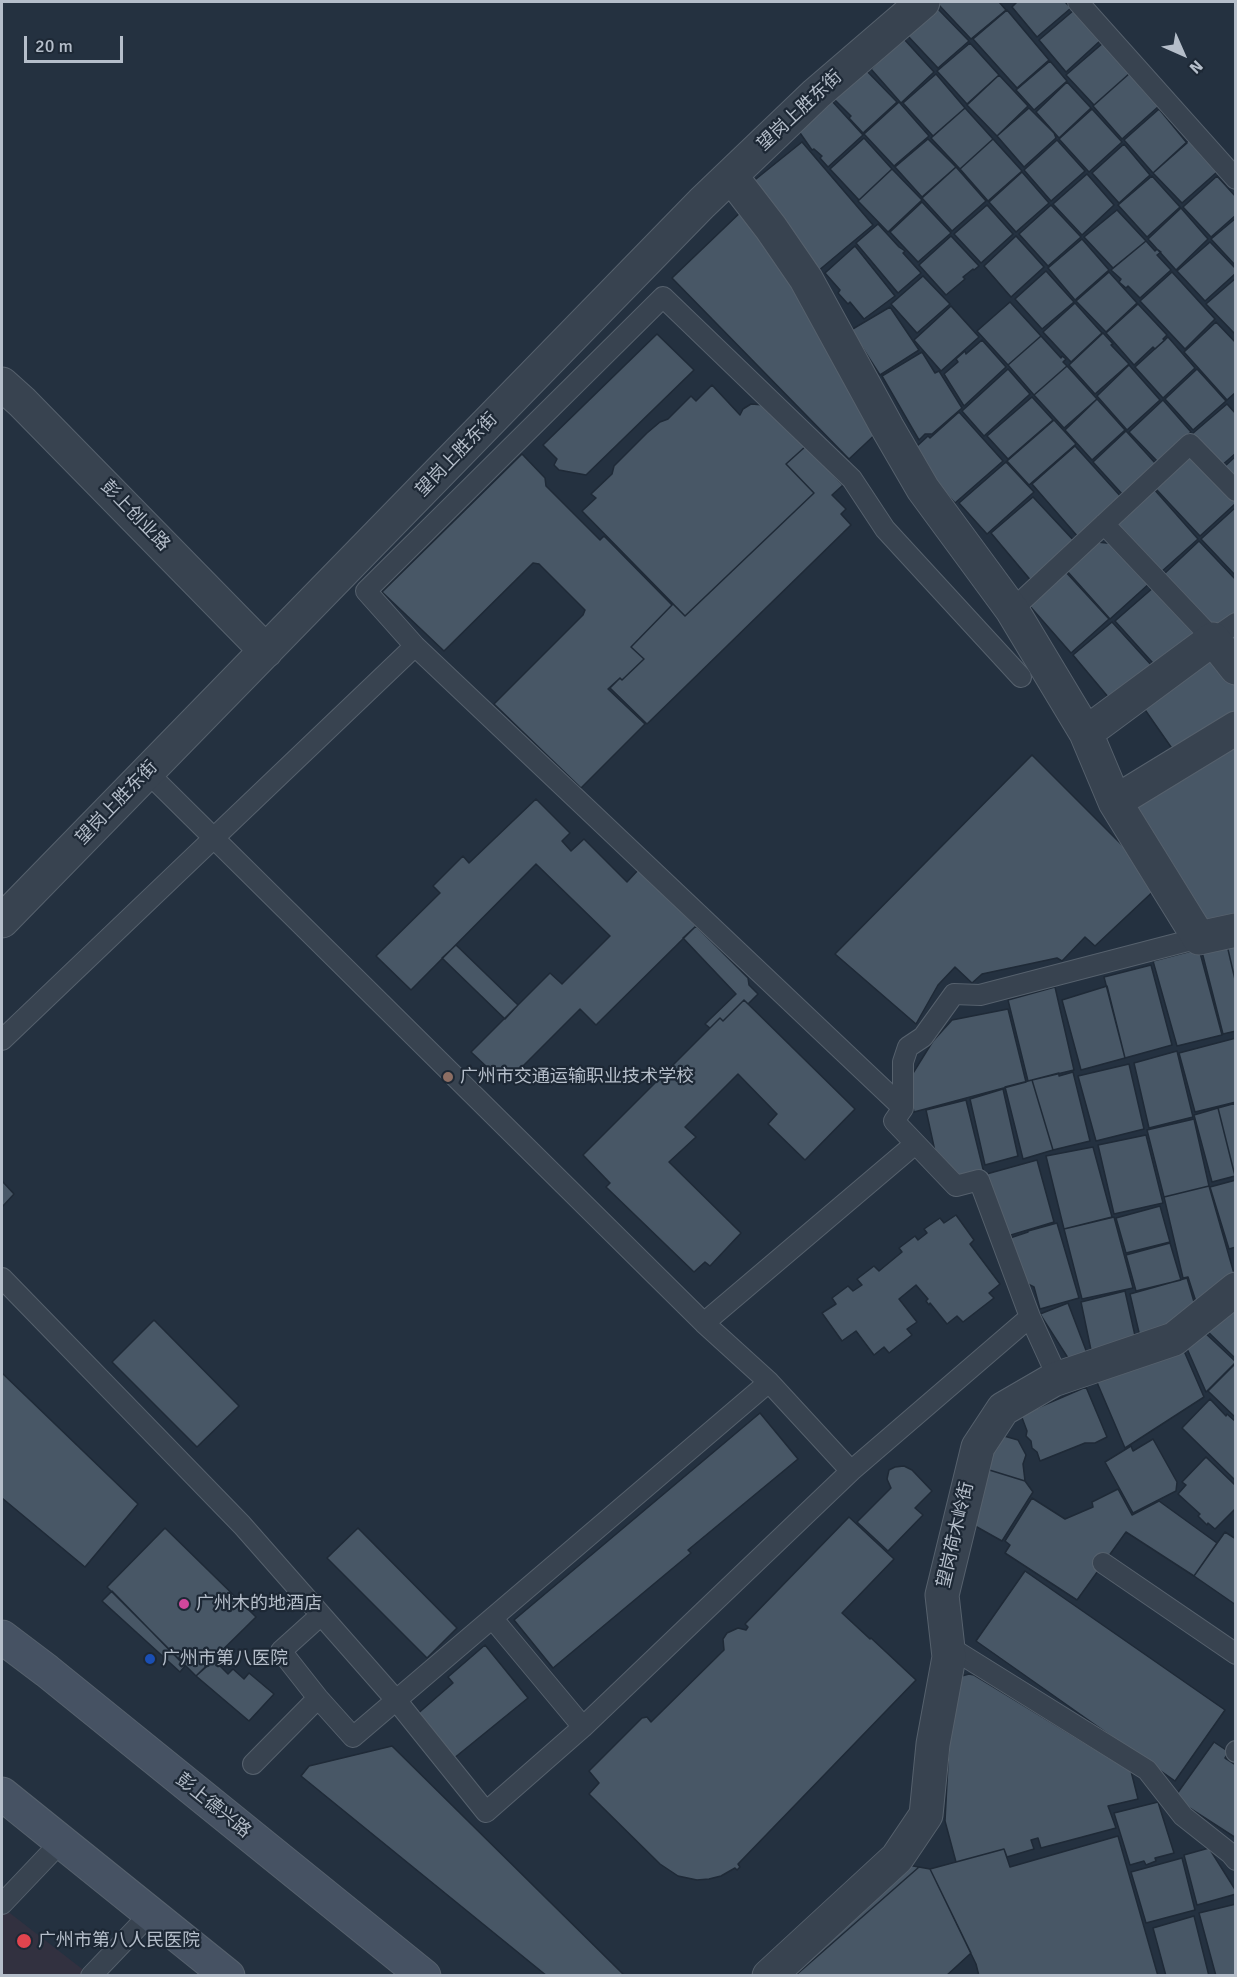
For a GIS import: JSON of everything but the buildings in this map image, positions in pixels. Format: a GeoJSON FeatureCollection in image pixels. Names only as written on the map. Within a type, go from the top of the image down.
{"type":"FeatureCollection","features":[{"type":"Feature","properties":{"kind":"street","name":"望岗上胜东街"},"geometry":{"type":"LineString","coordinates":[[2,921],[694,212],[816,94],[923,2]]}},
{"type":"Feature","properties":{"kind":"street"},"geometry":{"type":"LineString","coordinates":[[731,176],[806,279],[923,489],[1012,610],[1086,733],[1115,802],[1199,938],[1236,930]]}},
{"type":"Feature","properties":{"kind":"street","name":"彭上创业路"},"geometry":{"type":"LineString","coordinates":[[2,384],[266,651]]}},
{"type":"Feature","properties":{"kind":"street"},"geometry":{"type":"LineString","coordinates":[[1086,733],[1224,631],[1236,668]]}},
{"type":"Feature","properties":{"kind":"street"},"geometry":{"type":"LineString","coordinates":[[1115,802],[1236,728]]}},
{"type":"Feature","properties":{"kind":"street"},"geometry":{"type":"LineString","coordinates":[[2,888],[52,869]]}},
{"type":"Feature","properties":{"kind":"street","name":"望岗荷木岭街"},"geometry":{"type":"LineString","coordinates":[[769,1976],[897,1858],[926,1815],[933,1744],[949,1657],[942,1595],[978,1447],[1003,1409],[1058,1378],[1174,1339],[1236,1289]]}},
{"type":"Feature","properties":{"kind":"street","name":"彭上德兴路"},"geometry":{"type":"LineString","coordinates":[[2,1636],[424,1976]]}},
{"type":"Feature","properties":{"kind":"street"},"geometry":{"type":"LineString","coordinates":[[2,1794],[228,1976]]}},
{"type":"Feature","properties":{"kind":"lane"},"geometry":{"type":"LineString","coordinates":[[1078,2],[1236,178]]}},
{"type":"Feature","properties":{"kind":"lane"},"geometry":{"type":"LineString","coordinates":[[903,1108],[415,646],[366,591],[663,297],[852,479],[885,529],[1021,677]]}},
{"type":"Feature","properties":{"kind":"lane"},"geometry":{"type":"LineString","coordinates":[[1012,610],[1190,444],[1236,491]]}},
{"type":"Feature","properties":{"kind":"lane"},"geometry":{"type":"LineString","coordinates":[[1104,524],[1224,631]]}},
{"type":"Feature","properties":{"kind":"lane"},"geometry":{"type":"LineString","coordinates":[[2,1040],[415,646]]}},
{"type":"Feature","properties":{"kind":"lane"},"geometry":{"type":"LineString","coordinates":[[147,772],[704,1323],[769,1382],[850,1471]]}},
{"type":"Feature","properties":{"kind":"lane"},"geometry":{"type":"LineString","coordinates":[[1058,1378],[1030,1317],[979,1179],[956,1186],[894,1121],[903,1108],[903,1062],[908,1047],[923,1037],[954,994],[980,995],[1199,938]]}},
{"type":"Feature","properties":{"kind":"lane"},"geometry":{"type":"LineString","coordinates":[[704,1323],[915,1144]]}},
{"type":"Feature","properties":{"kind":"lane"},"geometry":{"type":"LineString","coordinates":[[2,1278],[242,1525],[396,1700],[486,1812],[583,1726],[850,1471],[1030,1317]]}},
{"type":"Feature","properties":{"kind":"lane"},"geometry":{"type":"LineString","coordinates":[[321,1615],[281,1651],[318,1698],[353,1737],[769,1382]]}},
{"type":"Feature","properties":{"kind":"lane"},"geometry":{"type":"LineString","coordinates":[[1103,1563],[1236,1654]]}},
{"type":"Feature","properties":{"kind":"lane"},"geometry":{"type":"LineString","coordinates":[[493,1619],[583,1726]]}},
{"type":"Feature","properties":{"kind":"lane"},"geometry":{"type":"LineString","coordinates":[[948,1646],[1147,1770],[1183,1816],[1236,1860]]}},
{"type":"Feature","properties":{"kind":"lane"},"geometry":{"type":"LineString","coordinates":[[253,1764],[318,1698]]}},
{"type":"Feature","properties":{"kind":"lane"},"geometry":{"type":"LineString","coordinates":[[2,1904],[60,1843]]}},
{"type":"Feature","properties":{"kind":"lane"},"geometry":{"type":"LineString","coordinates":[[91,1976],[151,1912]]}},
{"type":"Feature","properties":{"kind":"shaded area","name":"广州市第八人民医院"},"geometry":{"type":"Polygon","coordinates":[[[2,1907],[90,1975],[2,1975],[2,1907]]]}},
{"type":"Feature","properties":{"kind":"place","name":"广州市交通运输职业技术学校"},"geometry":{"type":"Point","coordinates":[448,1077]}},
{"type":"Feature","properties":{"kind":"place","name":"广州木的地酒店"},"geometry":{"type":"Point","coordinates":[184,1604]}},
{"type":"Feature","properties":{"kind":"place","name":"广州市第八医院"},"geometry":{"type":"Point","coordinates":[150,1659]}},
{"type":"Feature","properties":{"kind":"place","name":"广州市第八人民医院"},"geometry":{"type":"Point","coordinates":[24,1941]}}]}
